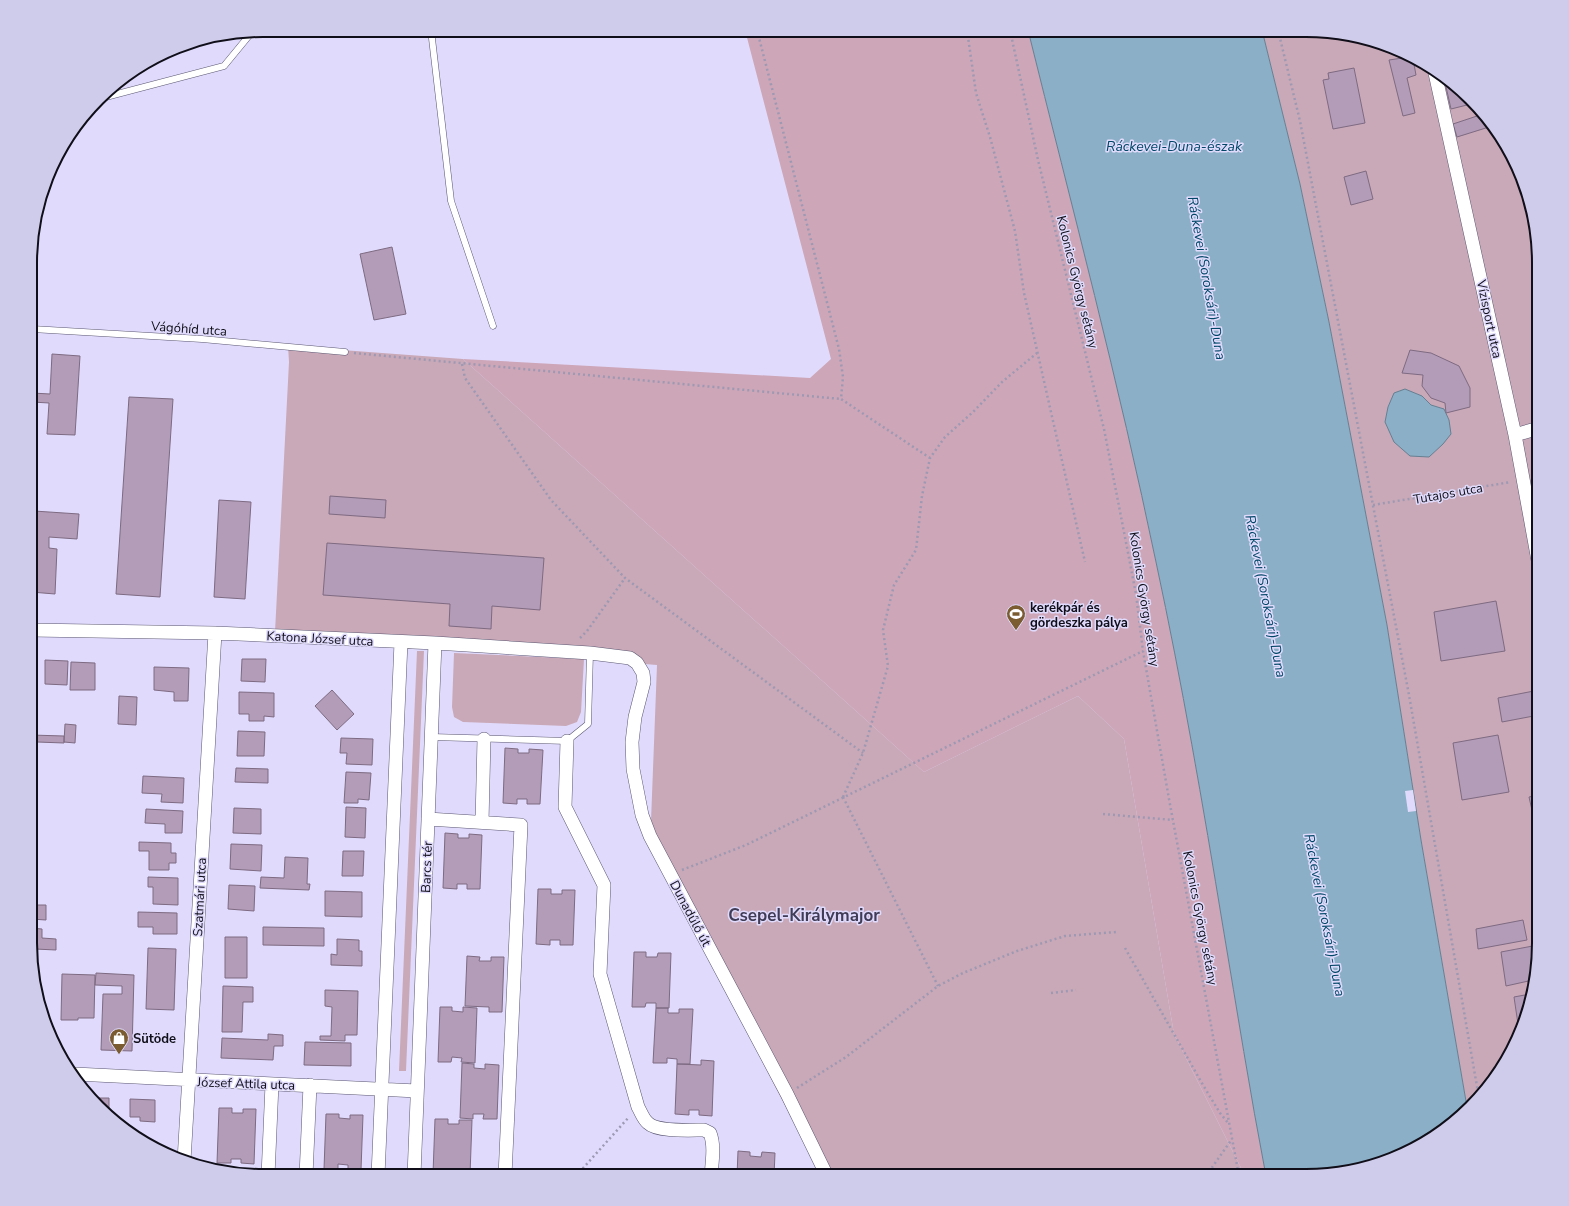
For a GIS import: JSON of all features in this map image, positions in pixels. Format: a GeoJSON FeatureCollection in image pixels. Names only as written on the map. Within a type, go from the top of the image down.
{"type":"FeatureCollection","features":[{"type":"Feature","properties":{"kind":"street","name":"Vízisport utca"},"geometry":{"type":"LineString","coordinates":[[1436,79],[1515,435],[1532,528]]}},
{"type":"Feature","properties":{"kind":"street"},"geometry":{"type":"LineString","coordinates":[[1515,435],[1532,430]]}},
{"type":"Feature","properties":{"kind":"street","name":"Katona József utca"},"geometry":{"type":"LineString","coordinates":[[37,630],[215,633],[436,643],[608,655]]}},
{"type":"Feature","properties":{"kind":"street","name":"Szatmári utca"},"geometry":{"type":"LineString","coordinates":[[184,1155],[215,633]]}},
{"type":"Feature","properties":{"kind":"street"},"geometry":{"type":"LineString","coordinates":[[378,1169],[401,642]]}},
{"type":"Feature","properties":{"kind":"street","name":"Barcs tér"},"geometry":{"type":"LineString","coordinates":[[414,1169],[436,643]]}},
{"type":"Feature","properties":{"kind":"street","name":"Dunadűlő út"},"geometry":{"type":"LineString","coordinates":[[608,655],[630,658],[637,663],[643,673],[644,682],[632,742],[634,769],[642,815],[650,836],[786,1094],[824,1169]]}},
{"type":"Feature","properties":{"kind":"street"},"geometry":{"type":"LineString","coordinates":[[482,822],[484,739]]}},
{"type":"Feature","properties":{"kind":"street"},"geometry":{"type":"LineString","coordinates":[[567,741],[564,807],[604,885],[600,974],[638,1107],[646,1122],[651,1127],[661,1129],[704,1130],[710,1133],[713,1147],[711,1169]]}},
{"type":"Feature","properties":{"kind":"street"},"geometry":{"type":"LineString","coordinates":[[428,819],[520,825],[505,1169]]}},
{"type":"Feature","properties":{"kind":"street","name":"József Attila utca"},"geometry":{"type":"LineString","coordinates":[[80,1074],[417,1090]]}},
{"type":"Feature","properties":{"kind":"street"},"geometry":{"type":"LineString","coordinates":[[268,1169],[272,1084]]}},
{"type":"Feature","properties":{"kind":"street"},"geometry":{"type":"LineString","coordinates":[[306,1169],[310,1085]]}},
{"type":"Feature","properties":{"kind":"lane"},"geometry":{"type":"LineString","coordinates":[[111,96],[224,66],[248,37]]}},
{"type":"Feature","properties":{"kind":"lane"},"geometry":{"type":"LineString","coordinates":[[432,37],[451,201],[493,326]]}},
{"type":"Feature","properties":{"kind":"lane","name":"Vágóhíd utca"},"geometry":{"type":"LineString","coordinates":[[37,329],[202,339],[344,352]]}},
{"type":"Feature","properties":{"kind":"lane"},"geometry":{"type":"LineString","coordinates":[[432,737],[567,741],[588,724],[590,653]]}},
{"type":"Feature","properties":{"kind":"path"},"geometry":{"type":"LineString","coordinates":[[759,37],[839,349],[843,377],[841,399]]}},
{"type":"Feature","properties":{"kind":"path"},"geometry":{"type":"LineString","coordinates":[[968,37],[976,92],[990,137],[1015,232],[1024,293],[1036,353],[1084,562]]}},
{"type":"Feature","properties":{"kind":"path","name":"Kolonics György sétány"},"geometry":{"type":"LineString","coordinates":[[1012,37],[1038,160],[1104,429],[1136,594],[1143,651],[1173,820],[1239,1169]]}},
{"type":"Feature","properties":{"kind":"path"},"geometry":{"type":"LineString","coordinates":[[1280,37],[1300,122],[1409,695],[1478,1090]]}},
{"type":"Feature","properties":{"kind":"path"},"geometry":{"type":"LineString","coordinates":[[344,352],[841,399],[930,458]]}},
{"type":"Feature","properties":{"kind":"path"},"geometry":{"type":"LineString","coordinates":[[843,797],[863,753],[888,666],[883,630],[894,585],[916,550],[922,496],[930,458],[945,437],[973,412],[1002,382],[1036,353]]}},
{"type":"Feature","properties":{"kind":"path"},"geometry":{"type":"LineString","coordinates":[[462,364],[465,378],[551,500],[625,578],[863,753]]}},
{"type":"Feature","properties":{"kind":"path","name":"Tutajos utca"},"geometry":{"type":"LineString","coordinates":[[1373,506],[1523,480]]}},
{"type":"Feature","properties":{"kind":"path"},"geometry":{"type":"LineString","coordinates":[[566,652],[587,631],[625,578]]}},
{"type":"Feature","properties":{"kind":"path"},"geometry":{"type":"LineString","coordinates":[[671,875],[746,845],[1143,651]]}},
{"type":"Feature","properties":{"kind":"path"},"geometry":{"type":"LineString","coordinates":[[843,797],[938,986]]}},
{"type":"Feature","properties":{"kind":"path"},"geometry":{"type":"LineString","coordinates":[[1103,814],[1173,820]]}},
{"type":"Feature","properties":{"kind":"path"},"geometry":{"type":"LineString","coordinates":[[786,1094],[846,1057],[938,986],[963,973],[1017,951],[1065,936],[1116,932]]}},
{"type":"Feature","properties":{"kind":"path"},"geometry":{"type":"LineString","coordinates":[[1125,948],[1202,1085],[1220,1113],[1230,1124]]}},
{"type":"Feature","properties":{"kind":"path"},"geometry":{"type":"LineString","coordinates":[[1051,993],[1076,990]]}},
{"type":"Feature","properties":{"kind":"path"},"geometry":{"type":"LineString","coordinates":[[582,1169],[638,1107]]}},
{"type":"Feature","properties":{"kind":"path"},"geometry":{"type":"LineString","coordinates":[[1211,1169],[1232,1138]]}},
{"type":"Feature","properties":{"kind":"shaded area"},"geometry":{"type":"Polygon","coordinates":[[[747,37],[1030,37],[1111,362],[1166,607],[1200,790],[1265,1169],[1242,1169],[1174,1034],[1124,739],[1078,696],[924,772],[463,359],[810,378],[831,359],[747,37]]]}},
{"type":"Feature","properties":{"kind":"shaded area"},"geometry":{"type":"Polygon","coordinates":[[[1264,37],[1320,37],[1350,41],[1392,54],[1419,67],[1431,75],[1466,103],[1494,138],[1509,163],[1515,177],[1528,219],[1532,249],[1532,957],[1528,987],[1520,1015],[1509,1043],[1494,1068],[1466,1103],[1421,840],[1387,625],[1329,322],[1300,184],[1264,37]]]}},
{"type":"Feature","properties":{"kind":"shaded area"},"geometry":{"type":"Polygon","coordinates":[[[288,346],[463,359],[924,772],[1078,696],[1124,739],[1174,1034],[1242,1169],[818,1169],[650,847],[657,665],[584,659],[581,712],[577,722],[566,726],[463,722],[454,717],[452,707],[454,653],[583,659],[275,632],[289,362],[288,346]]]}},
{"type":"Feature","properties":{"kind":"shaded area"},"geometry":{"type":"Polygon","coordinates":[[[417,651],[424,651],[406,1071],[399,1071],[417,651]]]}},
{"type":"Feature","properties":{"kind":"water","name":"Ráckevei-Duna-észak"},"geometry":{"type":"Polygon","coordinates":[[[1030,37],[1264,37],[1300,184],[1329,322],[1387,625],[1421,840],[1466,1103],[1455,1113],[1419,1139],[1378,1157],[1350,1165],[1320,1169],[1265,1169],[1200,790],[1166,607],[1127,429],[1030,37]]]}},
{"type":"Feature","properties":{"kind":"water"},"geometry":{"type":"Polygon","coordinates":[[[1405,389],[1422,396],[1431,405],[1444,409],[1449,420],[1451,434],[1429,457],[1410,456],[1394,442],[1385,422],[1388,407],[1394,393],[1405,389]]]}},
{"type":"Feature","properties":{"kind":"pier"},"geometry":{"type":"Polygon","coordinates":[[[1413,790],[1416,811],[1408,812],[1405,791],[1413,790]]]}},
{"type":"Feature","properties":{"kind":"building"},"geometry":{"type":"Polygon","coordinates":[[[1402,58],[1414,64],[1416,75],[1407,78],[1415,113],[1403,116],[1389,60],[1402,58]]]}},
{"type":"Feature","properties":{"kind":"building"},"geometry":{"type":"Polygon","coordinates":[[[1354,68],[1365,123],[1333,129],[1323,80],[1329,79],[1328,73],[1354,68]]]}},
{"type":"Feature","properties":{"kind":"building"},"geometry":{"type":"Polygon","coordinates":[[[1446,86],[1468,105],[1451,109],[1446,86]]]}},
{"type":"Feature","properties":{"kind":"building"},"geometry":{"type":"Polygon","coordinates":[[[1477,116],[1486,128],[1457,137],[1453,124],[1477,116]]]}},
{"type":"Feature","properties":{"kind":"building"},"geometry":{"type":"Polygon","coordinates":[[[1366,171],[1373,199],[1351,205],[1344,177],[1366,171]]]}},
{"type":"Feature","properties":{"kind":"building"},"geometry":{"type":"Polygon","coordinates":[[[392,247],[406,314],[374,320],[360,254],[392,247]]]}},
{"type":"Feature","properties":{"kind":"building"},"geometry":{"type":"Polygon","coordinates":[[[1410,350],[1431,353],[1459,366],[1470,388],[1470,407],[1446,413],[1445,403],[1431,398],[1422,386],[1423,375],[1402,373],[1410,350]]]}},
{"type":"Feature","properties":{"kind":"building"},"geometry":{"type":"Polygon","coordinates":[[[52,354],[80,356],[75,435],[47,434],[49,403],[37,402],[37,393],[50,394],[52,354]]]}},
{"type":"Feature","properties":{"kind":"building"},"geometry":{"type":"Polygon","coordinates":[[[129,397],[173,399],[160,597],[116,594],[129,397]]]}},
{"type":"Feature","properties":{"kind":"building"},"geometry":{"type":"Polygon","coordinates":[[[330,496],[386,500],[385,518],[329,514],[330,496]]]}},
{"type":"Feature","properties":{"kind":"building"},"geometry":{"type":"Polygon","coordinates":[[[219,500],[251,502],[245,599],[214,597],[219,500]]]}},
{"type":"Feature","properties":{"kind":"building"},"geometry":{"type":"Polygon","coordinates":[[[37,511],[79,514],[77,539],[49,537],[49,548],[57,549],[55,594],[37,592],[37,511]]]}},
{"type":"Feature","properties":{"kind":"building"},"geometry":{"type":"Polygon","coordinates":[[[327,543],[544,558],[540,610],[492,606],[491,629],[449,626],[450,604],[323,595],[327,543]]]}},
{"type":"Feature","properties":{"kind":"building"},"geometry":{"type":"Polygon","coordinates":[[[1496,601],[1505,651],[1441,661],[1434,612],[1496,601]]]}},
{"type":"Feature","properties":{"kind":"building"},"geometry":{"type":"Polygon","coordinates":[[[242,659],[266,659],[265,682],[241,681],[242,659]]]}},
{"type":"Feature","properties":{"kind":"building"},"geometry":{"type":"Polygon","coordinates":[[[45,660],[68,661],[67,685],[45,684],[45,660]]]}},
{"type":"Feature","properties":{"kind":"building"},"geometry":{"type":"Polygon","coordinates":[[[71,662],[95,663],[95,690],[70,690],[71,662]]]}},
{"type":"Feature","properties":{"kind":"building"},"geometry":{"type":"Polygon","coordinates":[[[154,667],[189,668],[188,701],[174,701],[174,692],[154,690],[154,667]]]}},
{"type":"Feature","properties":{"kind":"building"},"geometry":{"type":"Polygon","coordinates":[[[332,690],[354,714],[337,730],[315,706],[332,690]]]}},
{"type":"Feature","properties":{"kind":"building"},"geometry":{"type":"Polygon","coordinates":[[[1532,691],[1532,716],[1502,722],[1498,698],[1532,691]]]}},
{"type":"Feature","properties":{"kind":"building"},"geometry":{"type":"Polygon","coordinates":[[[239,692],[274,693],[274,717],[264,716],[264,721],[249,721],[249,714],[239,714],[239,692]]]}},
{"type":"Feature","properties":{"kind":"building"},"geometry":{"type":"Polygon","coordinates":[[[119,696],[137,697],[136,725],[118,724],[119,696]]]}},
{"type":"Feature","properties":{"kind":"building"},"geometry":{"type":"Polygon","coordinates":[[[65,724],[76,725],[75,743],[64,742],[65,724]]]}},
{"type":"Feature","properties":{"kind":"building"},"geometry":{"type":"Polygon","coordinates":[[[238,731],[265,732],[264,756],[237,756],[238,731]]]}},
{"type":"Feature","properties":{"kind":"building"},"geometry":{"type":"Polygon","coordinates":[[[37,735],[64,736],[64,743],[37,742],[37,735]]]}},
{"type":"Feature","properties":{"kind":"building"},"geometry":{"type":"Polygon","coordinates":[[[1498,735],[1509,792],[1462,800],[1453,743],[1498,735]]]}},
{"type":"Feature","properties":{"kind":"building"},"geometry":{"type":"Polygon","coordinates":[[[341,738],[373,739],[372,765],[346,764],[347,753],[340,753],[341,738]]]}},
{"type":"Feature","properties":{"kind":"building"},"geometry":{"type":"Polygon","coordinates":[[[505,748],[518,749],[518,753],[529,753],[529,749],[543,750],[540,804],[527,804],[527,799],[517,799],[517,804],[503,803],[505,748]]]}},
{"type":"Feature","properties":{"kind":"building"},"geometry":{"type":"Polygon","coordinates":[[[236,768],[268,769],[268,783],[235,782],[236,768]]]}},
{"type":"Feature","properties":{"kind":"building"},"geometry":{"type":"Polygon","coordinates":[[[346,772],[371,773],[369,800],[358,799],[358,803],[344,803],[346,772]]]}},
{"type":"Feature","properties":{"kind":"building"},"geometry":{"type":"Polygon","coordinates":[[[143,776],[184,778],[183,803],[161,802],[162,794],[142,793],[143,776]]]}},
{"type":"Feature","properties":{"kind":"building"},"geometry":{"type":"Polygon","coordinates":[[[1532,796],[1532,810],[1529,797],[1532,796]]]}},
{"type":"Feature","properties":{"kind":"building"},"geometry":{"type":"Polygon","coordinates":[[[346,807],[366,808],[365,838],[345,837],[346,807]]]}},
{"type":"Feature","properties":{"kind":"building"},"geometry":{"type":"Polygon","coordinates":[[[234,808],[261,809],[261,834],[233,833],[234,808]]]}},
{"type":"Feature","properties":{"kind":"building"},"geometry":{"type":"Polygon","coordinates":[[[146,809],[183,811],[182,833],[165,833],[165,824],[145,823],[146,809]]]}},
{"type":"Feature","properties":{"kind":"building"},"geometry":{"type":"Polygon","coordinates":[[[445,833],[458,834],[458,838],[469,838],[469,834],[482,835],[480,889],[467,889],[467,884],[457,884],[457,889],[443,888],[445,833]]]}},
{"type":"Feature","properties":{"kind":"building"},"geometry":{"type":"Polygon","coordinates":[[[139,842],[171,843],[171,853],[176,853],[176,863],[169,863],[169,870],[149,870],[149,851],[139,851],[139,842]]]}},
{"type":"Feature","properties":{"kind":"building"},"geometry":{"type":"Polygon","coordinates":[[[231,844],[262,845],[261,871],[230,869],[231,844]]]}},
{"type":"Feature","properties":{"kind":"building"},"geometry":{"type":"Polygon","coordinates":[[[343,851],[364,851],[363,876],[342,876],[343,851]]]}},
{"type":"Feature","properties":{"kind":"building"},"geometry":{"type":"Polygon","coordinates":[[[285,857],[308,858],[307,884],[310,884],[309,890],[260,888],[261,877],[284,878],[285,857]]]}},
{"type":"Feature","properties":{"kind":"building"},"geometry":{"type":"Polygon","coordinates":[[[148,877],[178,878],[178,905],[153,904],[153,887],[148,887],[148,877]]]}},
{"type":"Feature","properties":{"kind":"building"},"geometry":{"type":"Polygon","coordinates":[[[229,885],[255,886],[254,911],[228,909],[229,885]]]}},
{"type":"Feature","properties":{"kind":"building"},"geometry":{"type":"Polygon","coordinates":[[[538,889],[551,889],[551,894],[562,894],[562,890],[575,890],[573,945],[560,945],[560,940],[550,940],[550,945],[536,944],[538,889]]]}},
{"type":"Feature","properties":{"kind":"building"},"geometry":{"type":"Polygon","coordinates":[[[325,891],[362,892],[362,917],[325,916],[325,891]]]}},
{"type":"Feature","properties":{"kind":"building"},"geometry":{"type":"Polygon","coordinates":[[[37,905],[46,905],[46,920],[37,919],[37,905]]]}},
{"type":"Feature","properties":{"kind":"building"},"geometry":{"type":"Polygon","coordinates":[[[138,912],[177,913],[177,934],[153,934],[153,927],[138,927],[138,912]]]}},
{"type":"Feature","properties":{"kind":"building"},"geometry":{"type":"Polygon","coordinates":[[[1523,920],[1527,940],[1478,949],[1476,929],[1523,920]]]}},
{"type":"Feature","properties":{"kind":"building"},"geometry":{"type":"Polygon","coordinates":[[[263,927],[324,928],[324,946],[263,945],[263,927]]]}},
{"type":"Feature","properties":{"kind":"building"},"geometry":{"type":"Polygon","coordinates":[[[37,929],[42,929],[42,938],[56,939],[56,950],[37,949],[37,929]]]}},
{"type":"Feature","properties":{"kind":"building"},"geometry":{"type":"Polygon","coordinates":[[[225,937],[247,937],[247,978],[225,978],[225,937]]]}},
{"type":"Feature","properties":{"kind":"building"},"geometry":{"type":"Polygon","coordinates":[[[337,939],[359,940],[359,951],[362,951],[362,966],[331,965],[331,954],[337,955],[337,939]]]}},
{"type":"Feature","properties":{"kind":"building"},"geometry":{"type":"Polygon","coordinates":[[[1532,946],[1529,981],[1506,986],[1501,952],[1532,946]]]}},
{"type":"Feature","properties":{"kind":"building"},"geometry":{"type":"Polygon","coordinates":[[[148,948],[176,949],[174,1010],[146,1009],[148,948]]]}},
{"type":"Feature","properties":{"kind":"building"},"geometry":{"type":"Polygon","coordinates":[[[634,952],[646,952],[646,957],[657,957],[658,953],[671,953],[669,1008],[656,1008],[656,1003],[646,1003],[645,1007],[632,1007],[634,952]]]}},
{"type":"Feature","properties":{"kind":"building"},"geometry":{"type":"Polygon","coordinates":[[[467,956],[480,957],[479,961],[491,961],[491,957],[504,957],[502,1012],[489,1012],[489,1007],[465,1006],[467,956]]]}},
{"type":"Feature","properties":{"kind":"building"},"geometry":{"type":"Polygon","coordinates":[[[96,973],[134,975],[132,1051],[101,1050],[103,994],[122,994],[122,986],[95,985],[96,973]]]}},
{"type":"Feature","properties":{"kind":"building"},"geometry":{"type":"Polygon","coordinates":[[[62,974],[95,975],[94,1018],[61,1020],[62,974]]]}},
{"type":"Feature","properties":{"kind":"building"},"geometry":{"type":"Polygon","coordinates":[[[223,986],[253,987],[253,1002],[243,1002],[242,1032],[222,1032],[223,986]]]}},
{"type":"Feature","properties":{"kind":"building"},"geometry":{"type":"Polygon","coordinates":[[[325,990],[358,991],[357,1035],[345,1035],[345,1041],[320,1040],[320,1036],[331,1036],[332,1007],[325,1006],[325,990]]]}},
{"type":"Feature","properties":{"kind":"building"},"geometry":{"type":"Polygon","coordinates":[[[1526,995],[1518,1022],[1514,997],[1526,995]]]}},
{"type":"Feature","properties":{"kind":"building"},"geometry":{"type":"Polygon","coordinates":[[[440,1007],[452,1007],[452,1011],[463,1012],[463,1007],[477,1008],[475,1063],[461,1062],[462,1058],[452,1057],[451,1062],[438,1062],[440,1007]]]}},
{"type":"Feature","properties":{"kind":"building"},"geometry":{"type":"Polygon","coordinates":[[[656,1008],[668,1008],[668,1013],[679,1013],[679,1009],[693,1009],[690,1064],[677,1064],[677,1059],[667,1058],[667,1063],[653,1063],[656,1008]]]}},
{"type":"Feature","properties":{"kind":"building"},"geometry":{"type":"Polygon","coordinates":[[[268,1034],[283,1035],[283,1046],[274,1046],[273,1060],[221,1058],[222,1038],[268,1040],[268,1034]]]}},
{"type":"Feature","properties":{"kind":"building"},"geometry":{"type":"Polygon","coordinates":[[[305,1042],[351,1043],[351,1066],[304,1065],[305,1042]]]}},
{"type":"Feature","properties":{"kind":"building"},"geometry":{"type":"Polygon","coordinates":[[[701,1060],[714,1061],[712,1116],[699,1115],[699,1110],[689,1110],[689,1115],[675,1114],[677,1064],[701,1065],[701,1060]]]}},
{"type":"Feature","properties":{"kind":"building"},"geometry":{"type":"Polygon","coordinates":[[[462,1063],[474,1064],[474,1068],[485,1069],[485,1064],[499,1065],[497,1119],[483,1119],[484,1114],[473,1114],[473,1119],[460,1118],[462,1063]]]}},
{"type":"Feature","properties":{"kind":"building"},"geometry":{"type":"Polygon","coordinates":[[[98,1098],[109,1098],[109,1108],[98,1098]]]}},
{"type":"Feature","properties":{"kind":"building"},"geometry":{"type":"Polygon","coordinates":[[[130,1099],[155,1100],[155,1122],[140,1121],[140,1117],[130,1117],[130,1099]]]}},
{"type":"Feature","properties":{"kind":"building"},"geometry":{"type":"Polygon","coordinates":[[[219,1108],[232,1108],[232,1113],[243,1113],[243,1109],[256,1109],[254,1164],[241,1163],[241,1159],[231,1159],[231,1163],[217,1163],[219,1108]]]}},
{"type":"Feature","properties":{"kind":"building"},"geometry":{"type":"Polygon","coordinates":[[[326,1114],[339,1114],[339,1118],[350,1119],[350,1115],[363,1115],[361,1169],[348,1169],[348,1165],[338,1164],[338,1169],[324,1169],[326,1114]]]}},
{"type":"Feature","properties":{"kind":"building"},"geometry":{"type":"Polygon","coordinates":[[[435,1119],[448,1119],[448,1124],[459,1124],[459,1120],[472,1120],[470,1169],[433,1169],[435,1119]]]}},
{"type":"Feature","properties":{"kind":"building"},"geometry":{"type":"Polygon","coordinates":[[[738,1151],[750,1152],[750,1156],[761,1157],[762,1152],[775,1153],[774,1169],[737,1169],[738,1151]]]}},
{"type":"Feature","properties":{"kind":"place","name":"kerékpár és gördeszka pálya"},"geometry":{"type":"Point","coordinates":[1016,631]}},
{"type":"Feature","properties":{"kind":"place","name":"Sütöde"},"geometry":{"type":"Point","coordinates":[119,1055]}},
{"type":"Feature","properties":{"kind":"district","name":"Csepel-Királymajor"},"geometry":{"type":"Point","coordinates":[804,915]}},
{"type":"Feature","properties":{"kind":"water label","name":"Ráckevei (Soroksári)-Duna"},"geometry":{"type":"Point","coordinates":[1207,278]}},
{"type":"Feature","properties":{"kind":"water label","name":"Ráckevei (Soroksári)-Duna"},"geometry":{"type":"Point","coordinates":[1266,596]}},
{"type":"Feature","properties":{"kind":"water label","name":"Ráckevei (Soroksári)-Duna"},"geometry":{"type":"Point","coordinates":[1325,915]}}]}
